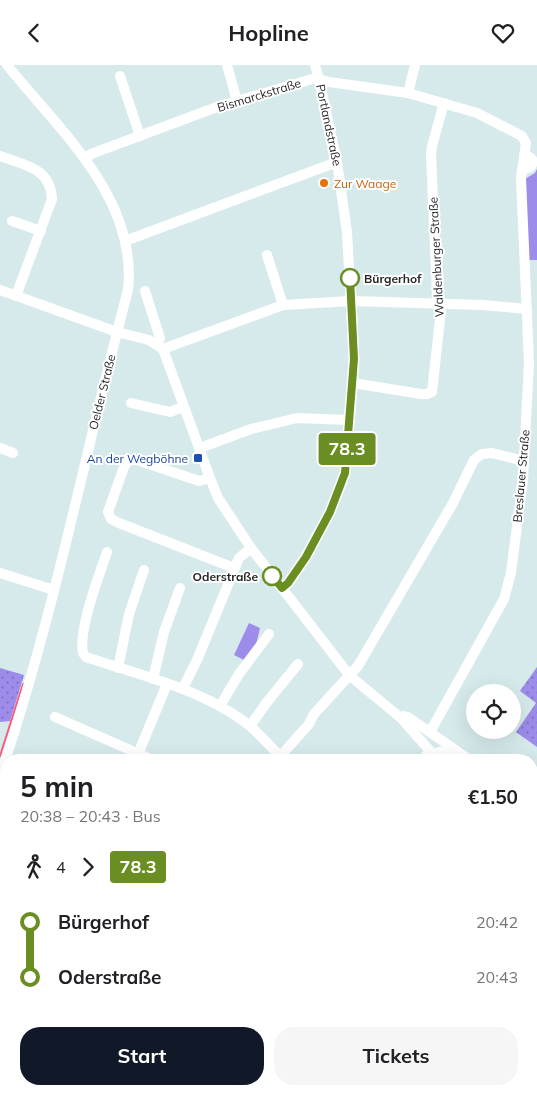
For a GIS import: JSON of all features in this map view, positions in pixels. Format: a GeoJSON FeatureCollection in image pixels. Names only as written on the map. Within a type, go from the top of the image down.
{"type":"FeatureCollection","features":[{"type":"Feature","properties":{"kind":"street","name":"Oelder Straße"},"geometry":{"type":"LineString","coordinates":[[7,65],[86,159],[108,197],[125,241],[130,272],[128,290],[54,590],[30,682],[7,754]]}},
{"type":"Feature","properties":{"kind":"street"},"geometry":{"type":"LineString","coordinates":[[227,65],[237,101]]}},
{"type":"Feature","properties":{"kind":"street","name":"Portlandstraße"},"geometry":{"type":"LineString","coordinates":[[282,588],[288,583],[306,557],[330,512],[345,473],[353,383],[354,359],[347,232],[337,162],[315,65]]}},
{"type":"Feature","properties":{"kind":"street"},"geometry":{"type":"LineString","coordinates":[[408,93],[415,65]]}},
{"type":"Feature","properties":{"kind":"street"},"geometry":{"type":"LineString","coordinates":[[120,76],[140,136]]}},
{"type":"Feature","properties":{"kind":"street","name":"Bismarckstraße"},"geometry":{"type":"LineString","coordinates":[[86,159],[91,154],[237,101],[312,79],[408,93],[477,113],[522,136]]}},
{"type":"Feature","properties":{"kind":"street","name":"Waldenburger Straße"},"geometry":{"type":"LineString","coordinates":[[353,383],[421,394],[432,392],[441,311],[437,295],[431,154],[444,103]]}},
{"type":"Feature","properties":{"kind":"street","name":"Breslauer Straße"},"geometry":{"type":"LineString","coordinates":[[430,732],[504,599],[508,586],[523,479],[528,363],[521,178],[526,143],[522,136]]}},
{"type":"Feature","properties":{"kind":"street"},"geometry":{"type":"LineString","coordinates":[[0,155],[33,168],[45,177],[52,189],[52,199],[16,296]]}},
{"type":"Feature","properties":{"kind":"street"},"geometry":{"type":"LineString","coordinates":[[125,241],[337,162]]}},
{"type":"Feature","properties":{"kind":"street"},"geometry":{"type":"LineString","coordinates":[[12,221],[41,231]]}},
{"type":"Feature","properties":{"kind":"street"},"geometry":{"type":"LineString","coordinates":[[266,255],[283,305]]}},
{"type":"Feature","properties":{"kind":"street"},"geometry":{"type":"LineString","coordinates":[[145,291],[160,338],[160,346],[218,498],[251,548],[350,676],[401,719],[433,754]]}},
{"type":"Feature","properties":{"kind":"street"},"geometry":{"type":"LineString","coordinates":[[1,292],[160,346],[283,305],[351,301],[483,305],[527,309]]}},
{"type":"Feature","properties":{"kind":"street"},"geometry":{"type":"LineString","coordinates":[[131,403],[170,412],[184,407]]}},
{"type":"Feature","properties":{"kind":"street"},"geometry":{"type":"LineString","coordinates":[[200,448],[251,429],[297,418],[349,420]]}},
{"type":"Feature","properties":{"kind":"street"},"geometry":{"type":"LineString","coordinates":[[0,448],[13,453]]}},
{"type":"Feature","properties":{"kind":"street"},"geometry":{"type":"LineString","coordinates":[[283,754],[309,725],[314,714],[358,666],[453,503],[474,460],[482,454],[492,453],[524,461]]}},
{"type":"Feature","properties":{"kind":"street"},"geometry":{"type":"LineString","coordinates":[[210,478],[199,481],[137,460],[129,460],[124,467],[108,512],[111,519],[234,569]]}},
{"type":"Feature","properties":{"kind":"street"},"geometry":{"type":"LineString","coordinates":[[183,688],[197,660],[234,569],[239,559],[251,548]]}},
{"type":"Feature","properties":{"kind":"street"},"geometry":{"type":"LineString","coordinates":[[107,552],[84,632],[82,649],[86,657],[183,688],[220,706],[250,726],[275,754]]}},
{"type":"Feature","properties":{"kind":"street"},"geometry":{"type":"LineString","coordinates":[[118,668],[129,614],[144,570]]}},
{"type":"Feature","properties":{"kind":"street"},"geometry":{"type":"LineString","coordinates":[[0,573],[54,590]]}},
{"type":"Feature","properties":{"kind":"street"},"geometry":{"type":"LineString","coordinates":[[153,679],[164,632],[180,588]]}},
{"type":"Feature","properties":{"kind":"street"},"geometry":{"type":"LineString","coordinates":[[220,706],[239,674],[269,634]]}},
{"type":"Feature","properties":{"kind":"street"},"geometry":{"type":"LineString","coordinates":[[250,726],[298,664]]}},
{"type":"Feature","properties":{"kind":"street"},"geometry":{"type":"LineString","coordinates":[[55,717],[138,754],[167,684]]}},
{"type":"Feature","properties":{"kind":"street"},"geometry":{"type":"LineString","coordinates":[[401,719],[404,716],[408,717],[461,754]]}},
{"type":"Feature","properties":{"kind":"street"},"geometry":{"type":"LineString","coordinates":[[435,754],[444,751],[449,754]]}},
{"type":"Feature","properties":{"kind":"green space"},"geometry":{"type":"Polygon","coordinates":[[[537,169],[537,260],[529,260],[525,179],[535,173],[537,169]]]}},
{"type":"Feature","properties":{"kind":"green space"},"geometry":{"type":"Polygon","coordinates":[[[249,623],[260,628],[255,649],[246,661],[234,655],[249,623]]]}},
{"type":"Feature","properties":{"kind":"green space"},"geometry":{"type":"Polygon","coordinates":[[[537,667],[537,747],[521,736],[521,725],[536,703],[521,692],[537,667]]]}},
{"type":"Feature","properties":{"kind":"green space"},"geometry":{"type":"Polygon","coordinates":[[[0,668],[24,675],[10,721],[0,722],[0,668]]]}},
{"type":"Feature","properties":{"kind":"waterway"},"geometry":{"type":"LineString","coordinates":[[1,754],[23,684]]}},
{"type":"Feature","properties":{"kind":"bus line","name":"78.3"},"geometry":{"type":"LineString","coordinates":[[272,576],[282,588],[288,583],[306,557],[330,512],[345,473],[354,359],[350,278]]}},
{"type":"Feature","properties":{"kind":"place","name":"Zur Waage"},"geometry":{"type":"Point","coordinates":[324,183]}},
{"type":"Feature","properties":{"kind":"place","name":"Bürgerhof"},"geometry":{"type":"Point","coordinates":[350,278]}},
{"type":"Feature","properties":{"kind":"place","name":"An der Wegböhne"},"geometry":{"type":"Point","coordinates":[198,458]}},
{"type":"Feature","properties":{"kind":"place","name":"Oderstraße"},"geometry":{"type":"Point","coordinates":[272,576]}}]}
